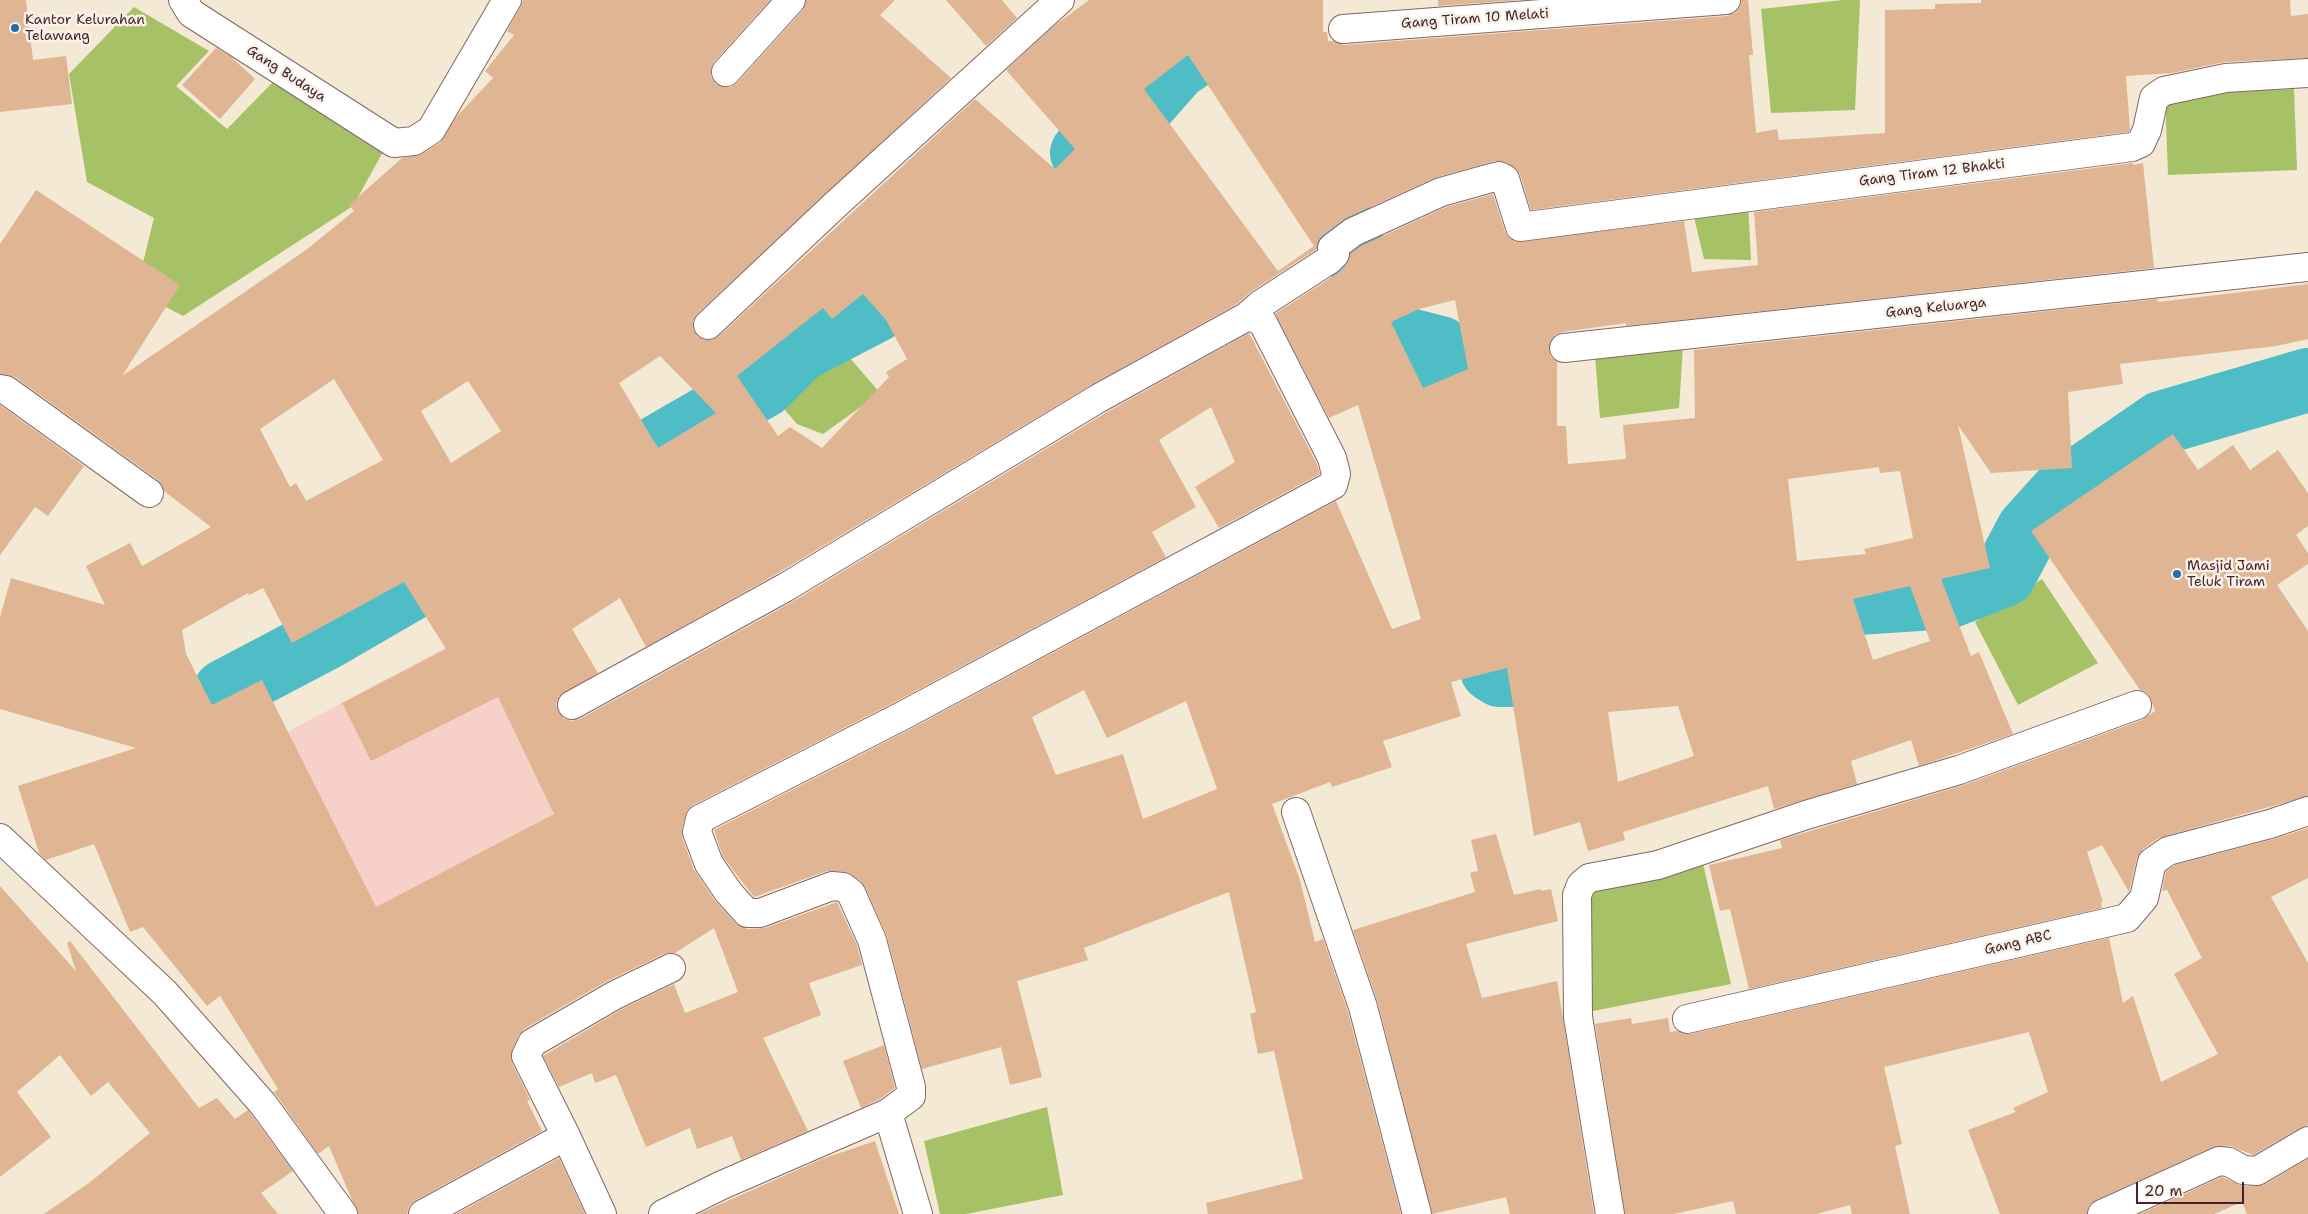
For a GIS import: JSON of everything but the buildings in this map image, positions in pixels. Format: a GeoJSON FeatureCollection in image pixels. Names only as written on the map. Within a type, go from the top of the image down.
{"type":"FeatureCollection","features":[{"type":"Feature","properties":{"kind":"street","name":"Gang Budaya"},"geometry":{"type":"LineString","coordinates":[[183,0],[192,13],[394,143],[414,141],[432,130],[507,0]]}},
{"type":"Feature","properties":{"kind":"street"},"geometry":{"type":"LineString","coordinates":[[726,72],[791,0]]}},
{"type":"Feature","properties":{"kind":"street"},"geometry":{"type":"LineString","coordinates":[[708,325],[834,206],[1060,0]]}},
{"type":"Feature","properties":{"kind":"street","name":"Gang Tiram 10 Melati"},"geometry":{"type":"LineString","coordinates":[[1343,29],[1726,0]]}},
{"type":"Feature","properties":{"kind":"street","name":"Gang Tiram 12 Bhakti"},"geometry":{"type":"LineString","coordinates":[[1246,317],[1261,304],[1329,260],[1335,254],[1332,248],[1348,235],[1441,192],[1499,176],[1505,179],[1520,227],[2132,147],[2141,143],[2147,130],[2154,98],[2164,91],[2226,78],[2308,73]]}},
{"type":"Feature","properties":{"kind":"street","name":"Gang Keluarga"},"geometry":{"type":"LineString","coordinates":[[1564,348],[2308,267]]}},
{"type":"Feature","properties":{"kind":"street"},"geometry":{"type":"LineString","coordinates":[[572,705],[786,587],[1099,398],[1246,317],[1256,318],[1263,323],[1328,449],[1336,474],[1333,485],[902,716],[700,818],[697,832],[709,864],[728,893],[747,913],[767,911],[832,886],[842,887],[851,893],[872,940],[911,1087],[911,1096],[888,1113],[722,1185],[663,1214]]}},
{"type":"Feature","properties":{"kind":"street"},"geometry":{"type":"LineString","coordinates":[[0,388],[6,390],[150,492]]}},
{"type":"Feature","properties":{"kind":"street"},"geometry":{"type":"LineString","coordinates":[[1610,1214],[1578,1017],[1577,895],[1581,885],[1589,878],[1658,865],[1806,814],[1958,770],[2137,705]]}},
{"type":"Feature","properties":{"kind":"street","name":"Gang ABC"},"geometry":{"type":"LineString","coordinates":[[1687,1020],[2127,918],[2144,898],[2152,862],[2168,851],[2270,824],[2308,811]]}},
{"type":"Feature","properties":{"kind":"street"},"geometry":{"type":"LineString","coordinates":[[1296,812],[1363,1007],[1417,1214]]}},
{"type":"Feature","properties":{"kind":"street"},"geometry":{"type":"LineString","coordinates":[[0,838],[165,993],[263,1104],[343,1214]]}},
{"type":"Feature","properties":{"kind":"street"},"geometry":{"type":"LineString","coordinates":[[602,1214],[526,1056],[532,1043],[615,996],[671,968]]}},
{"type":"Feature","properties":{"kind":"street"},"geometry":{"type":"LineString","coordinates":[[888,1113],[918,1214]]}},
{"type":"Feature","properties":{"kind":"street"},"geometry":{"type":"LineString","coordinates":[[423,1214],[566,1136]]}},
{"type":"Feature","properties":{"kind":"street"},"geometry":{"type":"LineString","coordinates":[[2102,1214],[2219,1161],[2229,1162],[2243,1170],[2257,1171],[2308,1140]]}},
{"type":"Feature","properties":{"kind":"shaded area"},"geometry":{"type":"Polygon","coordinates":[[[516,610],[632,841],[352,976],[248,753],[516,610]]]}},
{"type":"Feature","properties":{"kind":"green space"},"geometry":{"type":"Polygon","coordinates":[[[1843,0],[1860,0],[1855,110],[1771,113],[1761,9],[1843,0]]]}},
{"type":"Feature","properties":{"kind":"green space"},"geometry":{"type":"Polygon","coordinates":[[[134,7],[209,51],[176,86],[227,129],[274,81],[384,150],[353,206],[183,316],[136,291],[154,218],[87,182],[69,74],[134,7]]]}},
{"type":"Feature","properties":{"kind":"green space"},"geometry":{"type":"Polygon","coordinates":[[[2294,89],[2297,170],[2168,175],[2165,94],[2294,89]]]}},
{"type":"Feature","properties":{"kind":"green space"},"geometry":{"type":"Polygon","coordinates":[[[1748,202],[1751,260],[1704,259],[1693,213],[1748,202]]]}},
{"type":"Feature","properties":{"kind":"green space"},"geometry":{"type":"Polygon","coordinates":[[[838,344],[880,393],[823,434],[797,424],[773,396],[838,344]]]}},
{"type":"Feature","properties":{"kind":"green space"},"geometry":{"type":"Polygon","coordinates":[[[1683,345],[1679,408],[1600,418],[1595,355],[1683,345]]]}},
{"type":"Feature","properties":{"kind":"green space"},"geometry":{"type":"Polygon","coordinates":[[[2042,579],[2098,663],[2018,705],[1975,622],[2042,579]]]}},
{"type":"Feature","properties":{"kind":"green space"},"geometry":{"type":"Polygon","coordinates":[[[1703,864],[1731,984],[1588,1012],[1584,890],[1703,864]]]}},
{"type":"Feature","properties":{"kind":"green space"},"geometry":{"type":"Polygon","coordinates":[[[1047,1107],[1063,1195],[966,1214],[940,1214],[924,1141],[1047,1107]]]}},
{"type":"Feature","properties":{"kind":"waterway"},"geometry":{"type":"LineString","coordinates":[[1082,153],[1139,110],[1176,68],[1207,47],[1252,51],[1274,60]]}},
{"type":"Feature","properties":{"kind":"waterway"},"geometry":{"type":"LineString","coordinates":[[1305,141],[1384,315],[1401,338],[1440,348],[1454,388],[1458,409],[1453,429],[1456,464]]}},
{"type":"Feature","properties":{"kind":"waterway"},"geometry":{"type":"LineString","coordinates":[[581,491],[763,386],[799,350],[876,310],[946,257]]}},
{"type":"Feature","properties":{"kind":"waterway"},"geometry":{"type":"LineString","coordinates":[[1767,609],[1948,597],[2004,575],[2028,530],[2065,489],[2161,423],[2308,380]]}},
{"type":"Feature","properties":{"kind":"waterway"},"geometry":{"type":"LineString","coordinates":[[225,691],[322,640],[486,545]]}},
{"type":"Feature","properties":{"kind":"waterway"},"geometry":{"type":"LineString","coordinates":[[1475,586],[1492,670],[1500,675],[1513,675],[1581,664],[1593,657]]}},
{"type":"Feature","properties":{"kind":"place","name":"Kantor Kelurahan Telawang"},"geometry":{"type":"Point","coordinates":[15,28]}},
{"type":"Feature","properties":{"kind":"place","name":"Masjid Jami Teluk Tiram"},"geometry":{"type":"Point","coordinates":[2177,574]}}]}
